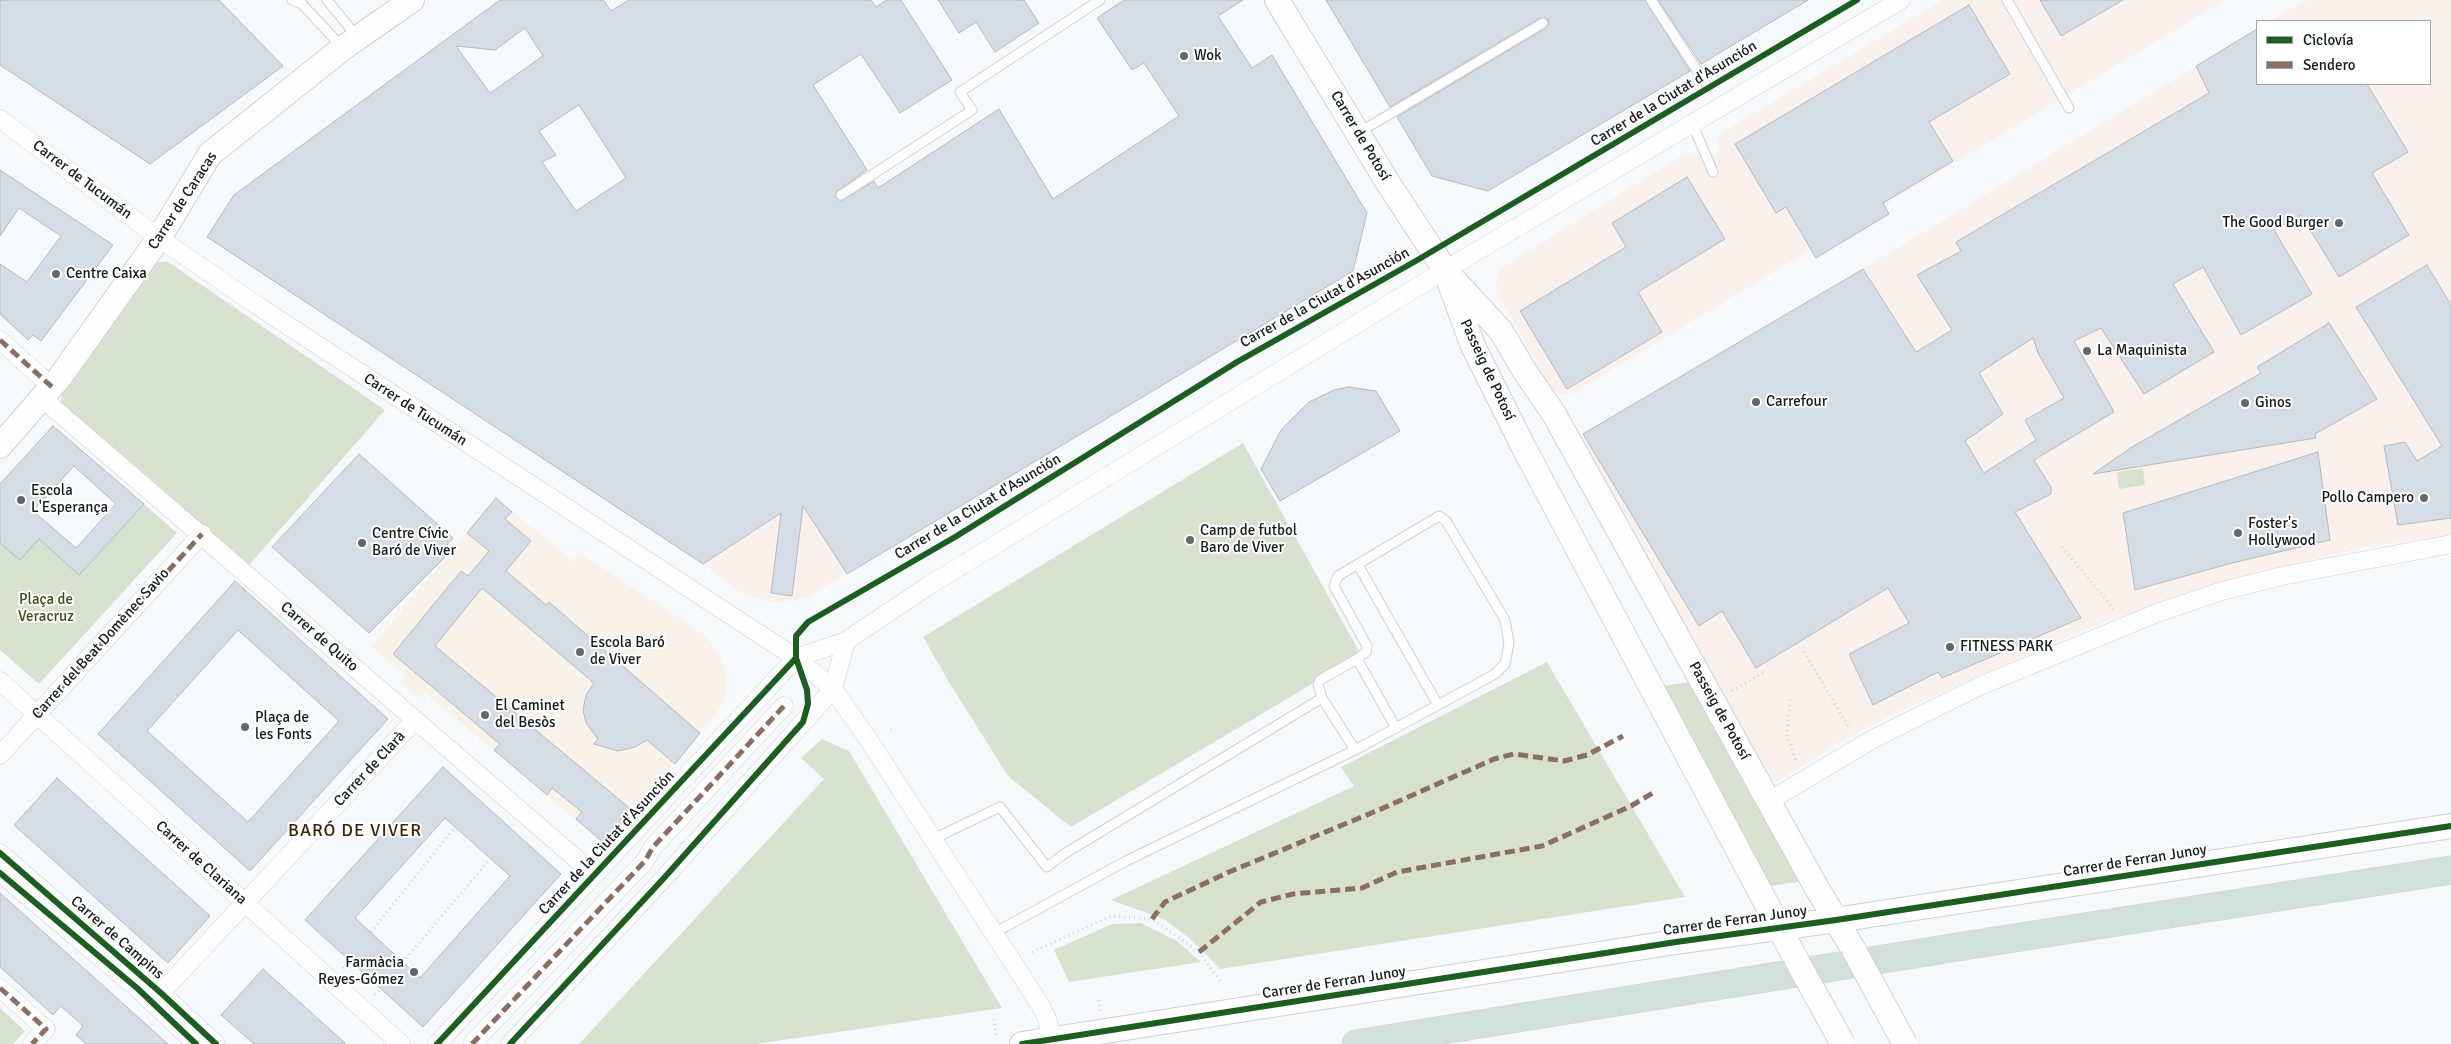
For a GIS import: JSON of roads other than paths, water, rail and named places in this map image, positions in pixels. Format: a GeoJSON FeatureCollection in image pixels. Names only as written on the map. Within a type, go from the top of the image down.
{"type":"FeatureCollection","features":[{"type":"Feature","properties":{"kind":"highway"},"geometry":{"type":"LineString","coordinates":[[1356,1044],[2024,936],[2451,870]]}},
{"type":"Feature","properties":{"kind":"street","name":"Carrer de Caracas"},"geometry":{"type":"LineString","coordinates":[[0,446],[48,393],[160,238],[210,154],[350,43],[410,0]]}},
{"type":"Feature","properties":{"kind":"street","name":"Carrer de Potosí"},"geometry":{"type":"LineString","coordinates":[[1277,0],[1445,270]]}},
{"type":"Feature","properties":{"kind":"street"},"geometry":{"type":"LineString","coordinates":[[796,658],[846,641],[928,586],[1445,270],[1901,0]]}},
{"type":"Feature","properties":{"kind":"street","name":"Carrer de Tucumán"},"geometry":{"type":"LineString","coordinates":[[0,119],[160,238],[299,333],[796,658],[833,689],[1041,1006],[1052,1040]]}},
{"type":"Feature","properties":{"kind":"street","name":"Passeig de Potosí"},"geometry":{"type":"LineString","coordinates":[[1445,270],[1502,331],[1524,370],[1554,414],[1905,1044]]}},
{"type":"Feature","properties":{"kind":"street","name":"Passeig de Potosí"},"geometry":{"type":"LineString","coordinates":[[1445,270],[1473,346],[1524,448],[1842,1044]]}},
{"type":"Feature","properties":{"kind":"street","name":"Carrer de Quito"},"geometry":{"type":"LineString","coordinates":[[0,340],[48,393],[202,534],[595,875]]}},
{"type":"Feature","properties":{"kind":"street","name":"Carrer del Beat Domènec Savio"},"geometry":{"type":"LineString","coordinates":[[0,755],[202,534]]}},
{"type":"Feature","properties":{"kind":"street"},"geometry":{"type":"LineString","coordinates":[[1769,801],[1873,740],[1980,686],[2157,613],[2222,591],[2286,575],[2451,544]]}},
{"type":"Feature","properties":{"kind":"street"},"geometry":{"type":"LineString","coordinates":[[510,1044],[664,878],[833,689],[846,641]]}},
{"type":"Feature","properties":{"kind":"street","name":"Carrer de la Ciutat d'Asunción"},"geometry":{"type":"LineString","coordinates":[[437,1044],[796,658]]}},
{"type":"Feature","properties":{"kind":"street","name":"Carrer de Clariana"},"geometry":{"type":"LineString","coordinates":[[0,681],[401,1044]]}},
{"type":"Feature","properties":{"kind":"street"},"geometry":{"type":"LineString","coordinates":[[472,1044],[645,861],[652,847],[784,706]]}},
{"type":"Feature","properties":{"kind":"street","name":"Carrer de Clarà"},"geometry":{"type":"LineString","coordinates":[[162,993],[415,720]]}},
{"type":"Feature","properties":{"kind":"street","name":"Carrer de Ferran Junoy"},"geometry":{"type":"LineString","coordinates":[[1022,1044],[2451,826]]}},
{"type":"Feature","properties":{"kind":"street","name":"Carrer de Campins"},"geometry":{"type":"LineString","coordinates":[[0,853],[162,993],[216,1044]]}},
{"type":"Feature","properties":{"kind":"street","name":"Carrer de Campins"},"geometry":{"type":"LineString","coordinates":[[0,873],[137,988],[196,1044]]}},
{"type":"Feature","properties":{"kind":"street"},"geometry":{"type":"LineString","coordinates":[[0,988],[46,1029],[32,1044]]}},
{"type":"Feature","properties":{"kind":"lane"},"geometry":{"type":"LineString","coordinates":[[292,0],[304,2],[350,43]]}},
{"type":"Feature","properties":{"kind":"lane"},"geometry":{"type":"LineString","coordinates":[[328,0],[350,43]]}},
{"type":"Feature","properties":{"kind":"lane"},"geometry":{"type":"LineString","coordinates":[[841,195],[972,110],[960,92],[1100,0]]}},
{"type":"Feature","properties":{"kind":"lane"},"geometry":{"type":"LineString","coordinates":[[1651,0],[1708,88]]}},
{"type":"Feature","properties":{"kind":"lane"},"geometry":{"type":"LineString","coordinates":[[2007,0],[2069,108]]}},
{"type":"Feature","properties":{"kind":"lane"},"geometry":{"type":"LineString","coordinates":[[1358,133],[1544,23]]}},
{"type":"Feature","properties":{"kind":"lane"},"geometry":{"type":"LineString","coordinates":[[1692,123],[1714,172]]}},
{"type":"Feature","properties":{"kind":"lane"},"geometry":{"type":"LineString","coordinates":[[994,932],[1126,861],[1355,750],[1481,683],[1505,664],[1509,643],[1506,620],[1446,521],[1439,516],[1338,576],[1334,586],[1367,646],[1366,652],[1320,680],[1318,690],[1355,750]]}},
{"type":"Feature","properties":{"kind":"lane"},"geometry":{"type":"LineString","coordinates":[[1358,565],[1438,705]]}},
{"type":"Feature","properties":{"kind":"lane"},"geometry":{"type":"LineString","coordinates":[[1357,658],[1396,728]]}},
{"type":"Feature","properties":{"kind":"lane"},"geometry":{"type":"LineString","coordinates":[[933,839],[1000,807],[1046,867],[1072,849],[1322,698]]}},
{"type":"Feature","properties":{"kind":"place","name":"Wok"},"geometry":{"type":"Point","coordinates":[1184,56]}},
{"type":"Feature","properties":{"kind":"place","name":"The Good Burger"},"geometry":{"type":"Point","coordinates":[2339,223]}},
{"type":"Feature","properties":{"kind":"place","name":"Centre Caixa"},"geometry":{"type":"Point","coordinates":[56,274]}},
{"type":"Feature","properties":{"kind":"place","name":"La Maquinista"},"geometry":{"type":"Point","coordinates":[2087,351]}},
{"type":"Feature","properties":{"kind":"place","name":"Carrefour"},"geometry":{"type":"Point","coordinates":[1756,402]}},
{"type":"Feature","properties":{"kind":"place","name":"Ginos"},"geometry":{"type":"Point","coordinates":[2245,403]}},
{"type":"Feature","properties":{"kind":"place","name":"Pollo Campero"},"geometry":{"type":"Point","coordinates":[2424,498]}},
{"type":"Feature","properties":{"kind":"place","name":"Escola L'Esperança"},"geometry":{"type":"Point","coordinates":[21,500]}},
{"type":"Feature","properties":{"kind":"place","name":"Foster's Hollywood"},"geometry":{"type":"Point","coordinates":[2238,533]}},
{"type":"Feature","properties":{"kind":"place","name":"Camp de futbol Baro de Viver"},"geometry":{"type":"Point","coordinates":[1190,540]}},
{"type":"Feature","properties":{"kind":"place","name":"Centre Cívic Baró de Viver"},"geometry":{"type":"Point","coordinates":[362,543]}},
{"type":"Feature","properties":{"kind":"place","name":"FITNESS PARK"},"geometry":{"type":"Point","coordinates":[1950,647]}},
{"type":"Feature","properties":{"kind":"place","name":"Escola Baró de Viver"},"geometry":{"type":"Point","coordinates":[580,652]}},
{"type":"Feature","properties":{"kind":"place","name":"El Caminet del Besòs"},"geometry":{"type":"Point","coordinates":[485,715]}},
{"type":"Feature","properties":{"kind":"place","name":"Plaça de les Fonts"},"geometry":{"type":"Point","coordinates":[245,727]}},
{"type":"Feature","properties":{"kind":"place","name":"Farmàcia Reyes-Gómez"},"geometry":{"type":"Point","coordinates":[414,972]}},
{"type":"Feature","properties":{"kind":"district","name":"BARÓ DE VIVER"},"geometry":{"type":"Point","coordinates":[355,831]}},
{"type":"Feature","properties":{"kind":"park label","name":"Plaça de Veracruz"},"geometry":{"type":"Point","coordinates":[46,608]}}]}
